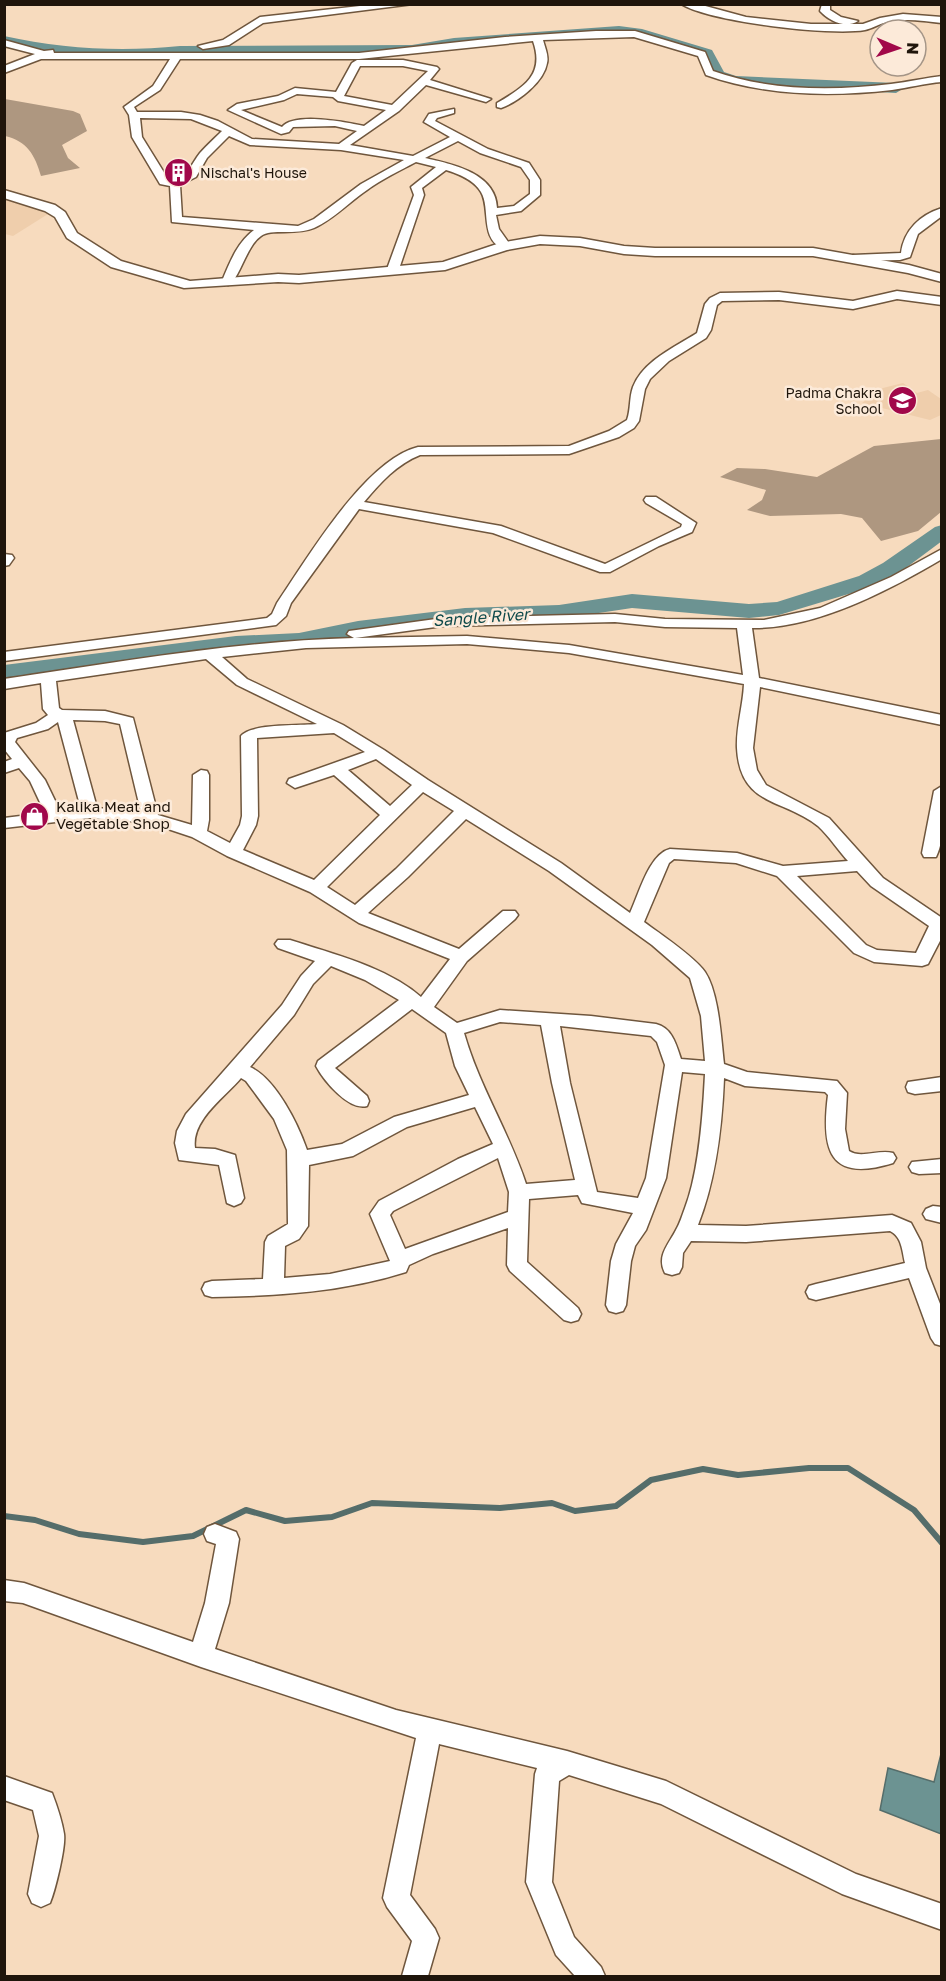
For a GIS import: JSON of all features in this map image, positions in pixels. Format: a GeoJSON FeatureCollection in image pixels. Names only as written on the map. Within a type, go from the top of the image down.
{"type":"FeatureCollection","features":[{"type":"Feature","properties":{"kind":"street"},"geometry":{"type":"LineString","coordinates":[[260,20],[409,4]]}},
{"type":"Feature","properties":{"kind":"street"},"geometry":{"type":"LineString","coordinates":[[685,4],[746,20],[812,27],[864,27],[883,20],[903,17],[942,20]]}},
{"type":"Feature","properties":{"kind":"street"},"geometry":{"type":"LineString","coordinates":[[826,5],[825,11],[837,20]]}},
{"type":"Feature","properties":{"kind":"street"},"geometry":{"type":"LineString","coordinates":[[4,70],[61,48],[216,46],[226,43],[260,20],[261,16],[276,8]]}},
{"type":"Feature","properties":{"kind":"street"},"geometry":{"type":"LineString","coordinates":[[807,16],[850,21],[894,12],[942,20]]}},
{"type":"Feature","properties":{"kind":"street"},"geometry":{"type":"LineString","coordinates":[[4,43],[42,55],[359,56],[537,38],[635,34],[702,54],[709,73],[726,81],[793,91],[889,87],[942,79]]}},
{"type":"Feature","properties":{"kind":"street"},"geometry":{"type":"LineString","coordinates":[[501,105],[525,91],[540,68],[543,61],[537,38]]}},
{"type":"Feature","properties":{"kind":"street"},"geometry":{"type":"LineString","coordinates":[[177,55],[170,70],[154,90],[135,100],[129,107],[134,115],[137,137],[164,182],[175,184],[192,175],[204,156],[229,132],[258,123]]}},
{"type":"Feature","properties":{"kind":"street"},"geometry":{"type":"LineString","coordinates":[[341,147],[395,109],[425,82],[434,68],[403,63],[357,63],[338,98],[395,109]]}},
{"type":"Feature","properties":{"kind":"street"},"geometry":{"type":"LineString","coordinates":[[425,82],[486,99]]}},
{"type":"Feature","properties":{"kind":"street"},"geometry":{"type":"LineString","coordinates":[[339,94],[296,91],[289,96],[244,105],[232,110],[281,131],[290,124],[335,123],[365,129]]}},
{"type":"Feature","properties":{"kind":"street"},"geometry":{"type":"LineString","coordinates":[[452,99],[465,93]]}},
{"type":"Feature","properties":{"kind":"street"},"geometry":{"type":"LineString","coordinates":[[450,111],[433,116],[429,122],[484,151],[525,165],[535,180],[535,195],[517,209],[492,212]]}},
{"type":"Feature","properties":{"kind":"street"},"geometry":{"type":"LineString","coordinates":[[134,115],[182,114],[211,121],[250,142],[341,147],[443,166],[481,182],[487,188],[492,212],[490,218],[496,235],[505,246]]}},
{"type":"Feature","properties":{"kind":"street"},"geometry":{"type":"LineString","coordinates":[[175,184],[176,220],[291,230],[304,228],[333,212],[364,187],[458,137]]}},
{"type":"Feature","properties":{"kind":"street"},"geometry":{"type":"LineString","coordinates":[[393,268],[419,195],[416,187],[443,166]]}},
{"type":"Feature","properties":{"kind":"street"},"geometry":{"type":"LineString","coordinates":[[4,194],[50,208],[60,215],[72,235],[116,264],[189,285],[228,281],[299,279],[393,268],[445,266],[505,246],[550,241],[580,242],[624,250],[655,252],[785,251],[853,258],[942,278]]}},
{"type":"Feature","properties":{"kind":"street"},"geometry":{"type":"LineString","coordinates":[[853,258],[906,255],[908,238],[912,231],[942,211]]}},
{"type":"Feature","properties":{"kind":"street"},"geometry":{"type":"LineString","coordinates":[[228,281],[241,251],[254,235],[266,228]]}},
{"type":"Feature","properties":{"kind":"street"},"geometry":{"type":"LineString","coordinates":[[4,657],[271,622],[279,616],[284,603],[367,488],[404,454],[410,452],[570,450],[628,427],[633,421],[640,384],[663,360],[702,335],[706,329],[709,307],[714,300],[720,297],[779,296],[853,305],[897,296],[942,300]]}},
{"type":"Feature","properties":{"kind":"street"},"geometry":{"type":"LineString","coordinates":[[355,504],[496,529],[605,569],[654,543],[687,529],[690,523],[651,500]]}},
{"type":"Feature","properties":{"kind":"street"},"geometry":{"type":"LineString","coordinates":[[306,645],[352,634],[443,622],[615,618],[665,623],[764,624],[824,611],[896,580],[942,553]]}},
{"type":"Feature","properties":{"kind":"street"},"geometry":{"type":"LineString","coordinates":[[744,624],[752,681],[745,749],[752,781],[760,789],[823,822],[877,882],[940,926],[922,960],[874,956],[860,949],[783,872]]}},
{"type":"Feature","properties":{"kind":"street"},"geometry":{"type":"LineString","coordinates":[[4,684],[209,654],[306,645],[467,640],[569,649],[752,681],[942,720]]}},
{"type":"Feature","properties":{"kind":"street"},"geometry":{"type":"LineString","coordinates":[[209,654],[242,682],[337,728],[555,867],[634,924],[698,975],[710,1016],[715,1068],[713,1108],[700,1195],[685,1233],[673,1252],[672,1267]]}},
{"type":"Feature","properties":{"kind":"street"},"geometry":{"type":"LineString","coordinates":[[48,677],[51,709],[61,716],[90,813]]}},
{"type":"Feature","properties":{"kind":"street"},"geometry":{"type":"LineString","coordinates":[[55,817],[37,780],[7,742],[7,738],[42,726],[61,716],[105,716],[127,721],[151,818]]}},
{"type":"Feature","properties":{"kind":"street"},"geometry":{"type":"LineString","coordinates":[[233,852],[248,825],[250,816],[249,736],[337,728]]}},
{"type":"Feature","properties":{"kind":"street"},"geometry":{"type":"LineString","coordinates":[[295,783],[378,753]]}},
{"type":"Feature","properties":{"kind":"street"},"geometry":{"type":"LineString","coordinates":[[4,768],[22,761]]}},
{"type":"Feature","properties":{"kind":"street"},"geometry":{"type":"LineString","coordinates":[[336,768],[390,815]]}},
{"type":"Feature","properties":{"kind":"street"},"geometry":{"type":"LineString","coordinates":[[198,833],[201,820],[201,775]]}},
{"type":"Feature","properties":{"kind":"street"},"geometry":{"type":"LineString","coordinates":[[316,888],[422,784]]}},
{"type":"Feature","properties":{"kind":"street"},"geometry":{"type":"LineString","coordinates":[[930,853],[942,791]]}},
{"type":"Feature","properties":{"kind":"street"},"geometry":{"type":"LineString","coordinates":[[356,914],[402,873],[465,810]]}},
{"type":"Feature","properties":{"kind":"street"},"geometry":{"type":"LineString","coordinates":[[4,823],[90,813],[151,818],[198,833],[233,852],[316,888],[356,914],[430,947],[461,957]]}},
{"type":"Feature","properties":{"kind":"street"},"geometry":{"type":"LineString","coordinates":[[634,924],[662,860],[670,854],[737,858],[783,872],[861,865]]}},
{"type":"Feature","properties":{"kind":"street"},"geometry":{"type":"LineString","coordinates":[[360,1101],[330,1075],[325,1066],[417,1003],[461,957],[509,915]]}},
{"type":"Feature","properties":{"kind":"street"},"geometry":{"type":"LineString","coordinates":[[284,944],[360,971],[417,1003],[454,1030],[464,1066],[504,1147],[519,1192],[517,1265],[571,1314]]}},
{"type":"Feature","properties":{"kind":"street"},"geometry":{"type":"LineString","coordinates":[[234,1198],[228,1160],[215,1156],[186,1155],[183,1146],[193,1118],[227,1084],[288,1010],[307,980],[327,959]]}},
{"type":"Feature","properties":{"kind":"street"},"geometry":{"type":"LineString","coordinates":[[454,1030],[500,1016],[656,1030],[665,1039],[674,1065],[656,1178],[636,1230],[626,1245],[621,1261],[616,1305]]}},
{"type":"Feature","properties":{"kind":"street"},"geometry":{"type":"LineString","coordinates":[[549,1019],[561,1083],[589,1198],[645,1207]]}},
{"type":"Feature","properties":{"kind":"street"},"geometry":{"type":"LineString","coordinates":[[674,1065],[715,1068],[745,1079],[830,1086],[838,1093],[836,1142],[843,1156],[849,1160],[886,1158]]}},
{"type":"Feature","properties":{"kind":"street"},"geometry":{"type":"LineString","coordinates":[[238,1069],[253,1076],[262,1088],[285,1122],[298,1152],[298,1226],[292,1233],[275,1242],[273,1286]]}},
{"type":"Feature","properties":{"kind":"street"},"geometry":{"type":"LineString","coordinates":[[915,1087],[942,1084]]}},
{"type":"Feature","properties":{"kind":"street"},"geometry":{"type":"LineString","coordinates":[[298,1159],[346,1151],[400,1122],[479,1099]]}},
{"type":"Feature","properties":{"kind":"street"},"geometry":{"type":"LineString","coordinates":[[212,1289],[319,1284],[368,1276],[399,1266],[400,1260],[380,1214],[386,1206],[465,1164],[504,1147]]}},
{"type":"Feature","properties":{"kind":"street"},"geometry":{"type":"LineString","coordinates":[[919,1167],[942,1166]]}},
{"type":"Feature","properties":{"kind":"street"},"geometry":{"type":"LineString","coordinates":[[519,1192],[585,1187]]}},
{"type":"Feature","properties":{"kind":"street"},"geometry":{"type":"LineString","coordinates":[[400,1260],[426,1248],[517,1217]]}},
{"type":"Feature","properties":{"kind":"street"},"geometry":{"type":"LineString","coordinates":[[685,1233],[746,1234],[892,1223],[904,1229],[911,1242],[916,1268],[942,1338]]}},
{"type":"Feature","properties":{"kind":"street"},"geometry":{"type":"LineString","coordinates":[[816,1292],[916,1268]]}},
{"type":"Feature","properties":{"kind":"street"},"geometry":{"type":"LineString","coordinates":[[201,1656],[217,1603],[228,1539],[215,1534]]}},
{"type":"Feature","properties":{"kind":"street"},"geometry":{"type":"LineString","coordinates":[[4,1590],[24,1593],[396,1722],[567,1762],[666,1792],[851,1885],[942,1917]]}},
{"type":"Feature","properties":{"kind":"street"},"geometry":{"type":"LineString","coordinates":[[415,1977],[426,1938],[396,1898],[412,1809],[430,1730]]}},
{"type":"Feature","properties":{"kind":"street"},"geometry":{"type":"LineString","coordinates":[[567,1762],[547,1774],[539,1882],[565,1946],[592,1977]]}},
{"type":"Feature","properties":{"kind":"street"},"geometry":{"type":"LineString","coordinates":[[4,1788],[43,1802],[52,1836],[41,1894]]}},
{"type":"Feature","properties":{"kind":"shaded area"},"geometry":{"type":"Polygon","coordinates":[[[5,99],[80,114],[87,131],[62,145],[68,158],[80,168],[41,176],[29,150],[19,141],[5,136],[5,99]]]}},
{"type":"Feature","properties":{"kind":"shaded area"},"geometry":{"type":"Polygon","coordinates":[[[5,199],[48,214],[13,236],[5,234],[5,199]]]}},
{"type":"Feature","properties":{"kind":"shaded area","name":"Padma Chakra School"},"geometry":{"type":"Polygon","coordinates":[[[903,383],[917,393],[928,390],[941,399],[941,415],[930,420],[862,403],[883,388],[903,383]]]}},
{"type":"Feature","properties":{"kind":"shaded area"},"geometry":{"type":"Polygon","coordinates":[[[941,439],[941,512],[918,531],[881,541],[862,518],[841,514],[770,516],[747,510],[762,500],[766,490],[720,477],[737,468],[765,469],[817,477],[874,446],[941,439]]]}},
{"type":"Feature","properties":{"kind":"water"},"geometry":{"type":"Polygon","coordinates":[[[941,1754],[941,1834],[880,1810],[888,1768],[934,1782],[941,1754]]]}},
{"type":"Feature","properties":{"kind":"waterway"},"geometry":{"type":"LineString","coordinates":[[4,40],[49,50],[142,54],[180,50],[412,49],[454,42],[619,30],[637,32],[707,53],[718,75],[735,80],[896,88]]}},
{"type":"Feature","properties":{"kind":"waterway","name":"Sangle River"},"geometry":{"type":"LineString","coordinates":[[4,672],[236,643],[299,640],[358,628],[465,615],[559,612],[632,601],[749,611],[779,608],[867,581],[891,568],[942,531]]}},
{"type":"Feature","properties":{"kind":"waterway"},"geometry":{"type":"LineString","coordinates":[[4,1516],[35,1520],[79,1534],[143,1542],[193,1536],[246,1510],[285,1521],[332,1517],[372,1503],[500,1508],[552,1503],[575,1511],[616,1506],[651,1480],[703,1469],[738,1475],[809,1468],[848,1468],[914,1510],[942,1543]]}},
{"type":"Feature","properties":{"kind":"place","name":"Nischal's House"},"geometry":{"type":"Point","coordinates":[179,173]}},
{"type":"Feature","properties":{"kind":"place","name":"Padma Chakra School"},"geometry":{"type":"Point","coordinates":[903,401]}},
{"type":"Feature","properties":{"kind":"place","name":"Kalika Meat and Vegetable Shop"},"geometry":{"type":"Point","coordinates":[35,816]}}]}
